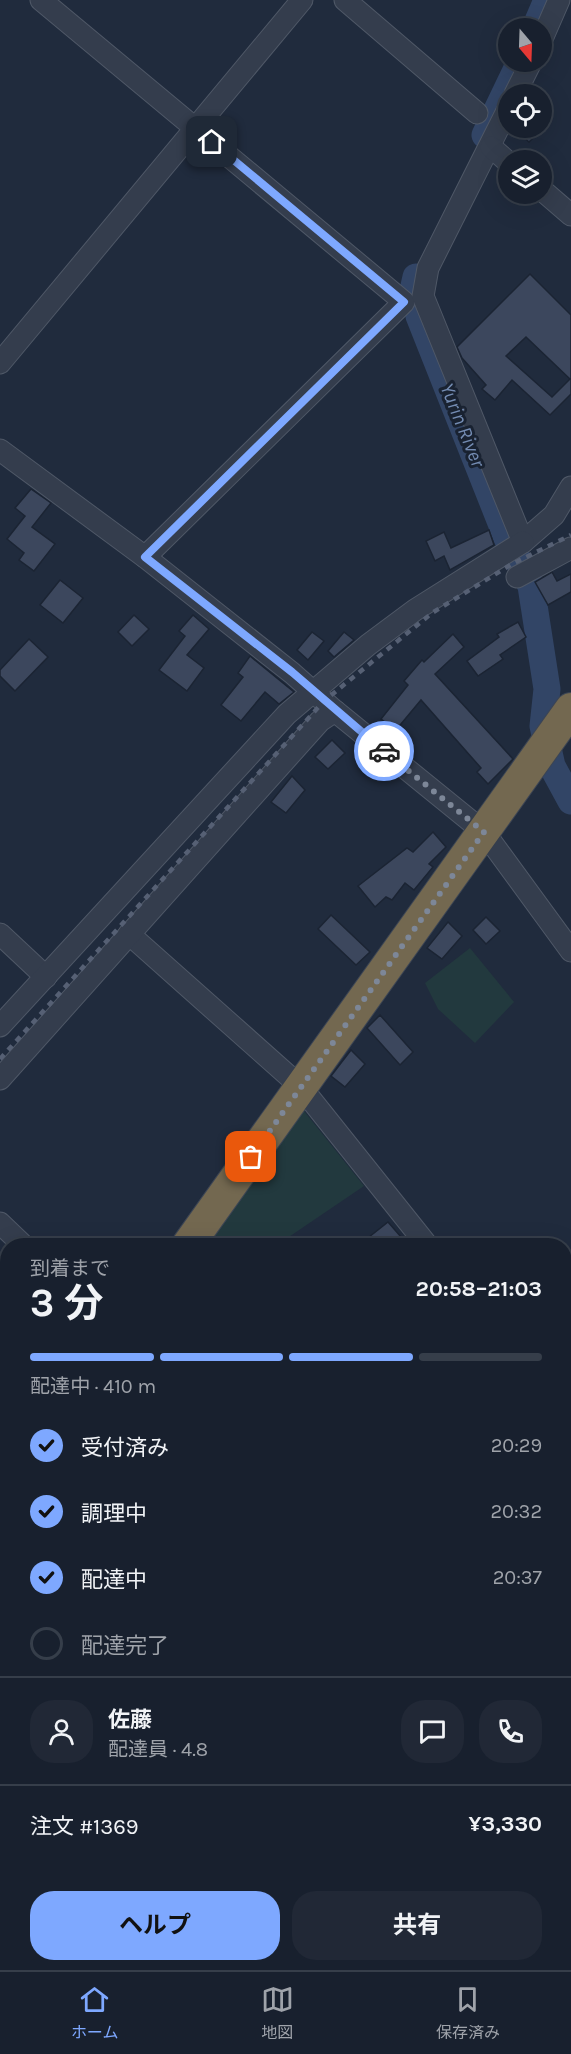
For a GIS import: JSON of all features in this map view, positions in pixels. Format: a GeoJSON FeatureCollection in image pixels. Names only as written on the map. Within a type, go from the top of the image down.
{"type":"FeatureCollection","features":[{"type":"Feature","properties":{"kind":"highway"},"geometry":{"type":"LineString","coordinates":[[193,1238],[571,709]]}},
{"type":"Feature","properties":{"kind":"street"},"geometry":{"type":"LineString","coordinates":[[41,0],[195,128],[412,299],[523,542]]}},
{"type":"Feature","properties":{"kind":"street"},"geometry":{"type":"LineString","coordinates":[[0,363],[302,0]]}},
{"type":"Feature","properties":{"kind":"street"},"geometry":{"type":"LineString","coordinates":[[345,0],[477,113]]}},
{"type":"Feature","properties":{"kind":"street"},"geometry":{"type":"LineString","coordinates":[[551,18],[559,0]]}},
{"type":"Feature","properties":{"kind":"street"},"geometry":{"type":"LineString","coordinates":[[145,557],[412,299],[498,131]]}},
{"type":"Feature","properties":{"kind":"street"},"geometry":{"type":"LineString","coordinates":[[491,147],[498,153]]}},
{"type":"Feature","properties":{"kind":"street"},"geometry":{"type":"LineString","coordinates":[[552,199],[571,215]]}},
{"type":"Feature","properties":{"kind":"street"},"geometry":{"type":"LineString","coordinates":[[0,450],[145,557],[484,832],[571,951]]}},
{"type":"Feature","properties":{"kind":"street"},"geometry":{"type":"LineString","coordinates":[[0,1026],[287,714],[324,701],[415,610],[523,542],[554,515],[571,487]]}},
{"type":"Feature","properties":{"kind":"street"},"geometry":{"type":"LineString","coordinates":[[525,573],[571,548]]}},
{"type":"Feature","properties":{"kind":"street"},"geometry":{"type":"LineString","coordinates":[[0,1079],[320,721],[324,701]]}},
{"type":"Feature","properties":{"kind":"street"},"geometry":{"type":"LineString","coordinates":[[0,934],[46,976]]}},
{"type":"Feature","properties":{"kind":"street"},"geometry":{"type":"LineString","coordinates":[[129,934],[301,1087],[421,1238]]}},
{"type":"Feature","properties":{"kind":"street"},"geometry":{"type":"LineString","coordinates":[[0,1223],[16,1238]]}},
{"type":"Feature","properties":{"kind":"green space"},"geometry":{"type":"Polygon","coordinates":[[[470,948],[514,1002],[475,1043],[438,1009],[425,983],[470,948]]]}},
{"type":"Feature","properties":{"kind":"green space"},"geometry":{"type":"Polygon","coordinates":[[[300,1106],[364,1186],[287,1238],[203,1238],[300,1106]]]}},
{"type":"Feature","properties":{"kind":"building"},"geometry":{"type":"Polygon","coordinates":[[[530,274],[571,315],[571,394],[550,415],[512,380],[495,400],[482,389],[486,385],[462,358],[457,347],[530,274]],[[526,337],[506,356],[552,397],[570,379],[526,337]]]}},
{"type":"Feature","properties":{"kind":"building"},"geometry":{"type":"Polygon","coordinates":[[[31,489],[51,503],[32,527],[55,544],[34,571],[19,560],[24,553],[7,539],[25,516],[15,508],[31,489]]]}},
{"type":"Feature","properties":{"kind":"building"},"geometry":{"type":"Polygon","coordinates":[[[489,530],[494,545],[450,570],[444,556],[435,561],[426,541],[444,532],[451,548],[489,530]]]}},
{"type":"Feature","properties":{"kind":"building"},"geometry":{"type":"Polygon","coordinates":[[[552,572],[557,581],[571,574],[571,592],[548,605],[535,582],[552,572]]]}},
{"type":"Feature","properties":{"kind":"building"},"geometry":{"type":"Polygon","coordinates":[[[60,580],[83,598],[63,623],[40,605],[60,580]]]}},
{"type":"Feature","properties":{"kind":"building"},"geometry":{"type":"Polygon","coordinates":[[[134,615],[149,629],[132,646],[118,632],[134,615]]]}},
{"type":"Feature","properties":{"kind":"building"},"geometry":{"type":"Polygon","coordinates":[[[193,615],[209,629],[187,655],[204,668],[187,691],[159,670],[185,636],[179,631],[193,615]]]}},
{"type":"Feature","properties":{"kind":"building"},"geometry":{"type":"Polygon","coordinates":[[[518,622],[526,637],[500,655],[503,659],[478,676],[467,661],[499,637],[497,634],[518,622]]]}},
{"type":"Feature","properties":{"kind":"building"},"geometry":{"type":"Polygon","coordinates":[[[312,632],[324,641],[308,660],[297,650],[312,632]]]}},
{"type":"Feature","properties":{"kind":"building"},"geometry":{"type":"Polygon","coordinates":[[[344,632],[354,640],[334,657],[328,651],[344,632]]]}},
{"type":"Feature","properties":{"kind":"building"},"geometry":{"type":"Polygon","coordinates":[[[453,634],[464,647],[435,674],[513,759],[488,784],[477,772],[481,768],[421,700],[396,730],[381,719],[408,685],[404,681],[422,660],[424,662],[453,634]]]}},
{"type":"Feature","properties":{"kind":"building"},"geometry":{"type":"Polygon","coordinates":[[[29,639],[48,657],[15,691],[0,676],[0,670],[29,639]]]}},
{"type":"Feature","properties":{"kind":"building"},"geometry":{"type":"Polygon","coordinates":[[[250,656],[294,692],[279,704],[265,692],[241,721],[221,705],[243,677],[238,673],[250,656]]]}},
{"type":"Feature","properties":{"kind":"building"},"geometry":{"type":"Polygon","coordinates":[[[332,740],[345,753],[328,769],[315,757],[332,740]]]}},
{"type":"Feature","properties":{"kind":"building"},"geometry":{"type":"Polygon","coordinates":[[[292,776],[305,790],[286,813],[271,802],[292,776]]]}},
{"type":"Feature","properties":{"kind":"building"},"geometry":{"type":"Polygon","coordinates":[[[433,832],[446,847],[429,864],[433,867],[414,890],[405,883],[392,900],[386,897],[375,907],[358,886],[407,848],[413,852],[433,832]]]}},
{"type":"Feature","properties":{"kind":"building"},"geometry":{"type":"Polygon","coordinates":[[[331,915],[370,952],[356,965],[318,929],[331,915]]]}},
{"type":"Feature","properties":{"kind":"building"},"geometry":{"type":"Polygon","coordinates":[[[486,917],[500,931],[486,944],[473,930],[486,917]]]}},
{"type":"Feature","properties":{"kind":"building"},"geometry":{"type":"Polygon","coordinates":[[[448,922],[462,936],[442,959],[427,948],[448,922]]]}},
{"type":"Feature","properties":{"kind":"building"},"geometry":{"type":"Polygon","coordinates":[[[380,1015],[413,1052],[400,1065],[367,1028],[380,1015]]]}},
{"type":"Feature","properties":{"kind":"building"},"geometry":{"type":"Polygon","coordinates":[[[351,1050],[365,1064],[345,1087],[331,1076],[351,1050]]]}},
{"type":"Feature","properties":{"kind":"building"},"geometry":{"type":"Polygon","coordinates":[[[388,1222],[402,1238],[368,1238],[388,1222]]]}},
{"type":"Feature","properties":{"kind":"waterway","name":"Yurin River"},"geometry":{"type":"LineString","coordinates":[[539,18],[547,0]]}},
{"type":"Feature","properties":{"kind":"waterway","name":"Yurin River"},"geometry":{"type":"LineString","coordinates":[[485,135],[515,72]]}},
{"type":"Feature","properties":{"kind":"waterway","name":"Yurin River"},"geometry":{"type":"LineString","coordinates":[[416,277],[414,286],[419,316],[507,538],[531,586],[547,689],[543,726],[552,766],[571,801]]}},
{"type":"Feature","properties":{"kind":"railway"},"geometry":{"type":"LineString","coordinates":[[0,1059],[324,701],[432,613],[512,564],[571,535]]}},
{"type":"Feature","properties":{"kind":"way so far"},"geometry":{"type":"LineString","coordinates":[[251,1157],[484,832],[384,751]]}},
{"type":"Feature","properties":{"kind":"route"},"geometry":{"type":"LineString","coordinates":[[212,142],[404,302],[145,557],[292,672],[384,751]]}}]}
